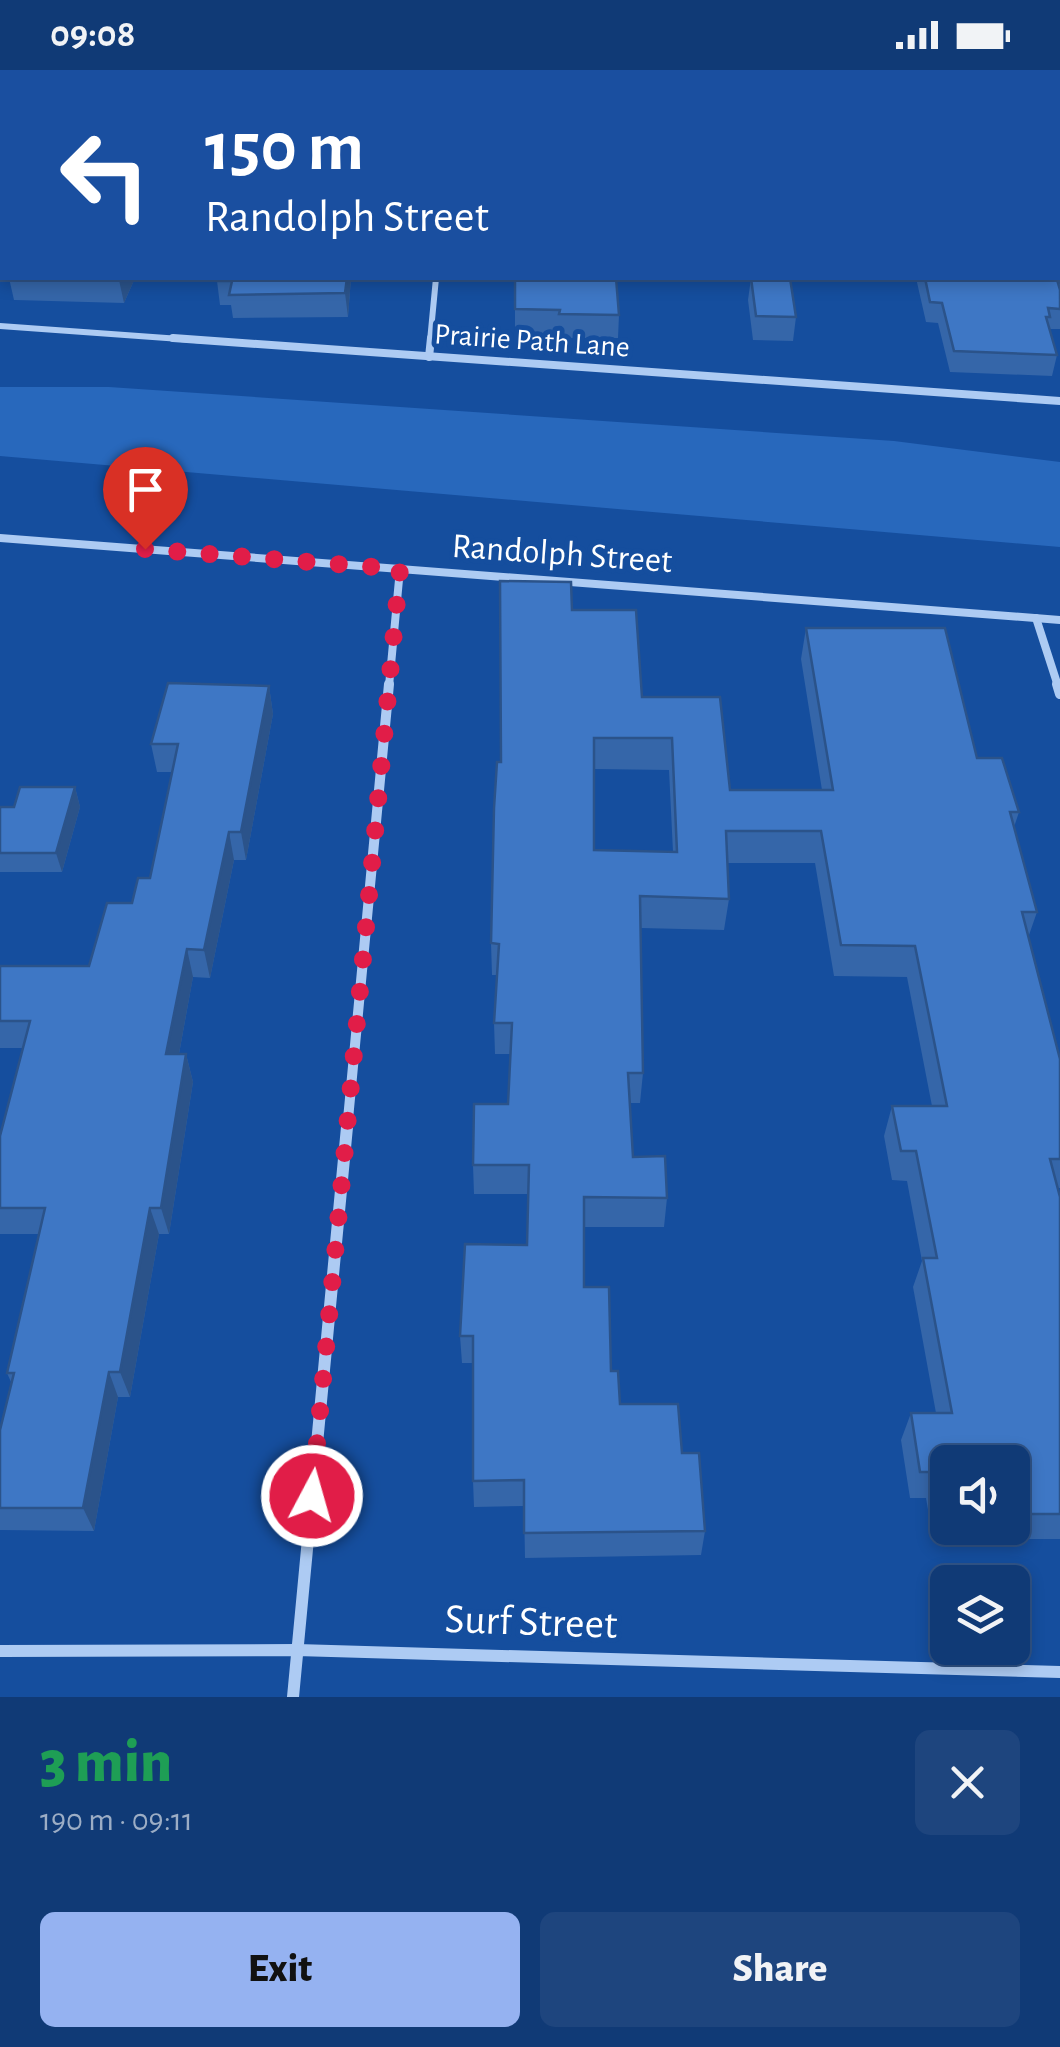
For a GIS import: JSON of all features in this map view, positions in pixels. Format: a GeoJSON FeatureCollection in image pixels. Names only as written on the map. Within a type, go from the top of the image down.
{"type":"FeatureCollection","features":[{"type":"Feature","properties":{"kind":"street"},"geometry":{"type":"LineString","coordinates":[[429,356],[436,280]]}},
{"type":"Feature","properties":{"kind":"street","name":"Prairie Path Lane"},"geometry":{"type":"LineString","coordinates":[[0,326],[1060,401]]}},
{"type":"Feature","properties":{"kind":"street","name":"Randolph Street"},"geometry":{"type":"LineString","coordinates":[[0,538],[1060,620]]}},
{"type":"Feature","properties":{"kind":"street"},"geometry":{"type":"LineString","coordinates":[[293,1697],[400,569]]}},
{"type":"Feature","properties":{"kind":"street"},"geometry":{"type":"LineString","coordinates":[[1036,618],[1060,694]]}},
{"type":"Feature","properties":{"kind":"street","name":"Surf Street"},"geometry":{"type":"LineString","coordinates":[[0,1651],[297,1650],[1060,1672]]}},
{"type":"Feature","properties":{"kind":"shaded area"},"geometry":{"type":"Polygon","coordinates":[[[0,387],[109,387],[894,441],[1060,462],[1060,547],[0,456],[0,387]]]}},
{"type":"Feature","properties":{"kind":"building"},"geometry":{"type":"Polygon","coordinates":[[[347,280],[345,293],[229,295],[232,281],[217,281],[347,280]]]}},
{"type":"Feature","properties":{"kind":"building"},"geometry":{"type":"Polygon","coordinates":[[[515,280],[616,280],[619,315],[515,309],[515,280]]]}},
{"type":"Feature","properties":{"kind":"building"},"geometry":{"type":"Polygon","coordinates":[[[751,280],[790,280],[796,317],[756,316],[751,280]]]}},
{"type":"Feature","properties":{"kind":"building"},"geometry":{"type":"Polygon","coordinates":[[[925,280],[1060,280],[1060,309],[1048,308],[1050,317],[1046,317],[1057,355],[954,351],[942,303],[930,302],[925,280]]]}},
{"type":"Feature","properties":{"kind":"building"},"geometry":{"type":"Polygon","coordinates":[[[500,581],[571,582],[572,610],[636,610],[642,697],[720,697],[730,790],[833,790],[806,628],[945,628],[977,758],[1002,758],[1019,812],[1010,812],[1037,912],[1022,912],[1060,1059],[1060,1159],[1050,1159],[1060,1197],[1060,1514],[1030,1514],[1030,1445],[930,1445],[930,1472],[920,1472],[911,1413],[952,1413],[923,1258],[937,1258],[916,1151],[901,1151],[892,1106],[947,1106],[915,946],[841,945],[821,831],[726,831],[729,899],[640,896],[643,1073],[628,1073],[633,1157],[665,1156],[667,1198],[584,1197],[584,1287],[609,1287],[611,1371],[618,1371],[620,1404],[678,1404],[682,1453],[699,1453],[705,1531],[524,1533],[524,1480],[473,1481],[473,1336],[460,1336],[465,1244],[527,1245],[529,1165],[473,1165],[474,1104],[508,1104],[512,1023],[494,1023],[499,944],[491,943],[497,762],[501,762],[500,581]],[[594,738],[594,850],[677,852],[672,738],[594,738]]]}},
{"type":"Feature","properties":{"kind":"building"},"geometry":{"type":"Polygon","coordinates":[[[168,683],[269,686],[241,832],[229,832],[204,950],[187,949],[166,1054],[186,1054],[161,1208],[150,1208],[120,1372],[109,1372],[83,1508],[0,1508],[0,1430],[14,1373],[7,1373],[45,1208],[0,1208],[0,1136],[30,1021],[0,1021],[0,966],[89,966],[107,903],[132,903],[138,878],[150,878],[178,744],[151,744],[168,683]]]}},
{"type":"Feature","properties":{"kind":"building"},"geometry":{"type":"Polygon","coordinates":[[[20,787],[75,787],[56,853],[0,853],[0,807],[14,807],[20,787]]]}},
{"type":"Feature","properties":{"kind":"route"},"geometry":{"type":"LineString","coordinates":[[145,549],[400,569],[312,1496]]}}]}
